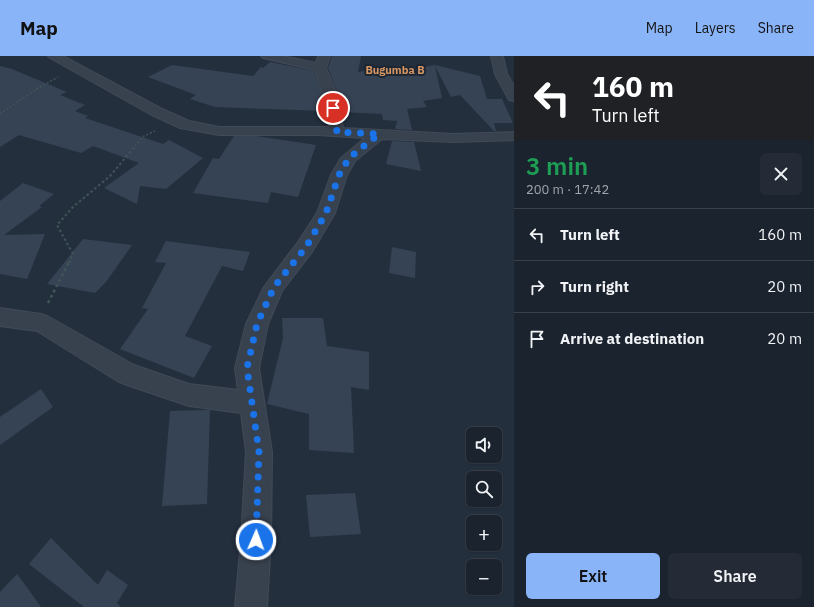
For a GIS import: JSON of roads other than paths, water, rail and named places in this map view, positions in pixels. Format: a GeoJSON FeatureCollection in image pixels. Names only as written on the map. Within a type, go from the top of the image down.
{"type":"FeatureCollection","features":[{"type":"Feature","properties":{"kind":"street"},"geometry":{"type":"LineString","coordinates":[[54,56],[185,125],[218,131],[337,132],[454,138],[514,136]]}},
{"type":"Feature","properties":{"kind":"street"},"geometry":{"type":"LineString","coordinates":[[267,56],[322,62],[337,132]]}},
{"type":"Feature","properties":{"kind":"street"},"geometry":{"type":"LineString","coordinates":[[497,56],[501,74],[514,97]]}},
{"type":"Feature","properties":{"kind":"street"},"geometry":{"type":"LineString","coordinates":[[251,607],[256,540],[259,452],[247,368],[257,324],[274,287],[306,247],[326,213],[339,175],[349,158],[379,134]]}},
{"type":"Feature","properties":{"kind":"street"},"geometry":{"type":"LineString","coordinates":[[0,318],[41,323],[127,374],[190,396],[252,403]]}},
{"type":"Feature","properties":{"kind":"district","name":"Bugumba B"},"geometry":{"type":"Point","coordinates":[395,70]}}]}
